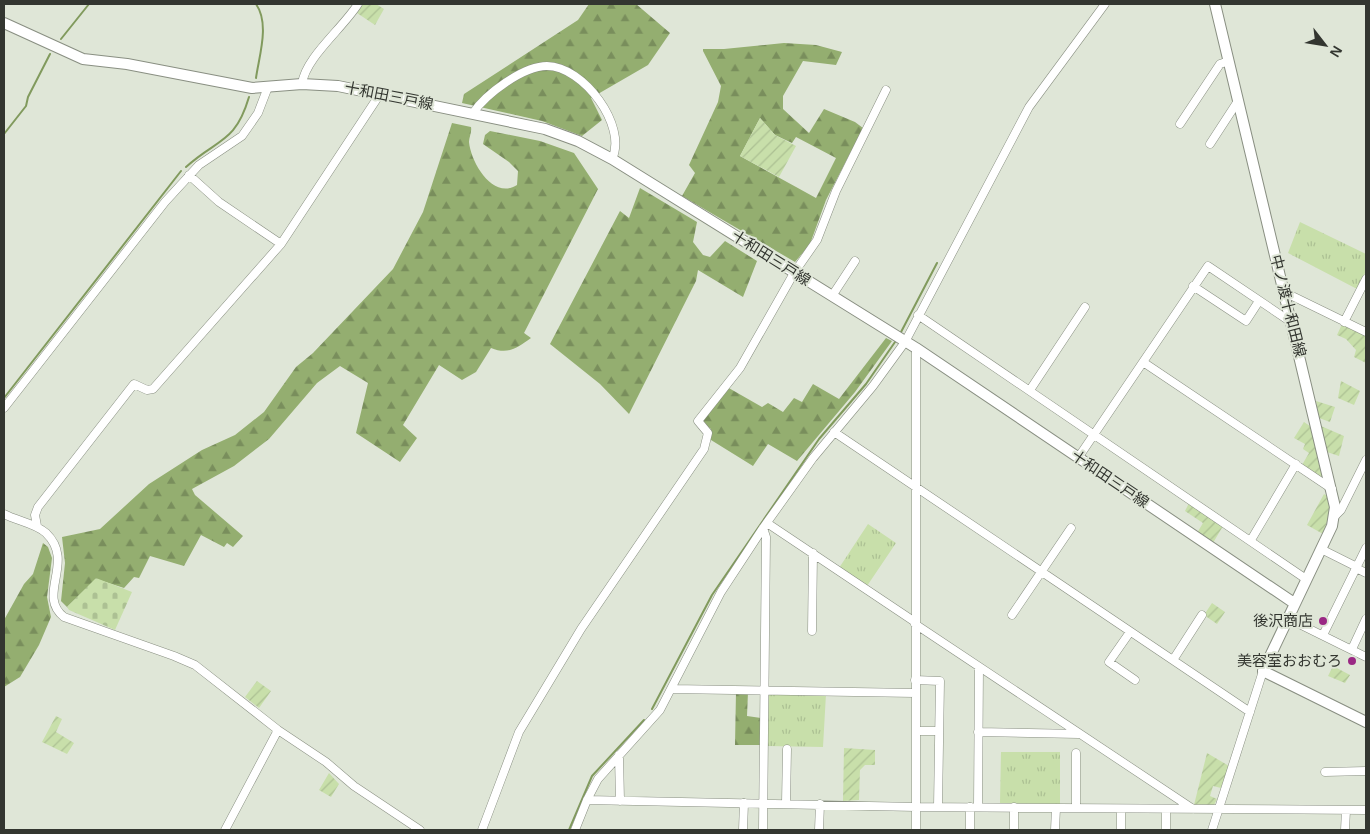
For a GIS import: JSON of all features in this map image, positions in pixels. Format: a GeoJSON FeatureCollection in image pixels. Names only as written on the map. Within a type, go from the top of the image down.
{"type":"FeatureCollection","features":[{"type":"Feature","properties":{"kind":"main road","name":"中ノ渡十和田線"},"geometry":{"type":"LineString","coordinates":[[1215,4],[1332,489],[1335,516],[1294,603]]}},
{"type":"Feature","properties":{"kind":"main road","name":"十和田三戸線"},"geometry":{"type":"LineString","coordinates":[[4,23],[83,59],[127,64],[252,88],[302,84],[338,86],[545,129],[578,141],[612,159],[916,348],[1294,603]]}},
{"type":"Feature","properties":{"kind":"main road"},"geometry":{"type":"LineString","coordinates":[[1294,603],[1263,671],[1366,722]]}},
{"type":"Feature","properties":{"kind":"street"},"geometry":{"type":"LineString","coordinates":[[302,84],[305,69],[309,63],[349,18],[358,4]]}},
{"type":"Feature","properties":{"kind":"street"},"geometry":{"type":"LineString","coordinates":[[575,830],[598,779],[654,718],[672,689],[721,592],[765,525],[834,432],[873,386],[905,342],[1029,107],[1105,4]]}},
{"type":"Feature","properties":{"kind":"street"},"geometry":{"type":"LineString","coordinates":[[1180,124],[1220,64],[1228,61]]}},
{"type":"Feature","properties":{"kind":"street"},"geometry":{"type":"LineString","coordinates":[[473,113],[479,105],[507,82],[540,67],[555,67],[576,78],[597,96],[603,105],[616,139],[617,150],[612,159]]}},
{"type":"Feature","properties":{"kind":"street"},"geometry":{"type":"LineString","coordinates":[[4,408],[164,202],[199,165],[242,136],[258,113],[268,87]]}},
{"type":"Feature","properties":{"kind":"street"},"geometry":{"type":"LineString","coordinates":[[482,830],[518,732],[581,629],[704,449],[708,433],[698,421],[740,368],[794,273],[817,240],[836,191],[886,90]]}},
{"type":"Feature","properties":{"kind":"street"},"geometry":{"type":"LineString","coordinates":[[36,526],[35,515],[38,507],[134,384],[147,390],[153,389],[281,244],[380,94]]}},
{"type":"Feature","properties":{"kind":"street"},"geometry":{"type":"LineString","coordinates":[[1210,144],[1238,101]]}},
{"type":"Feature","properties":{"kind":"street"},"geometry":{"type":"LineString","coordinates":[[189,174],[219,202],[281,244]]}},
{"type":"Feature","properties":{"kind":"street"},"geometry":{"type":"LineString","coordinates":[[832,296],[855,261]]}},
{"type":"Feature","properties":{"kind":"street"},"geometry":{"type":"LineString","coordinates":[[1078,458],[1208,266],[1291,322]]}},
{"type":"Feature","properties":{"kind":"street"},"geometry":{"type":"LineString","coordinates":[[1344,322],[1366,279]]}},
{"type":"Feature","properties":{"kind":"street"},"geometry":{"type":"LineString","coordinates":[[1194,286],[1246,321],[1259,301]]}},
{"type":"Feature","properties":{"kind":"street"},"geometry":{"type":"LineString","coordinates":[[1284,292],[1366,332]]}},
{"type":"Feature","properties":{"kind":"street"},"geometry":{"type":"LineString","coordinates":[[1030,390],[1085,307]]}},
{"type":"Feature","properties":{"kind":"street"},"geometry":{"type":"LineString","coordinates":[[918,315],[1306,579]]}},
{"type":"Feature","properties":{"kind":"street"},"geometry":{"type":"LineString","coordinates":[[916,348],[916,830]]}},
{"type":"Feature","properties":{"kind":"street"},"geometry":{"type":"LineString","coordinates":[[1143,362],[1332,489]]}},
{"type":"Feature","properties":{"kind":"street"},"geometry":{"type":"LineString","coordinates":[[834,432],[1250,712]]}},
{"type":"Feature","properties":{"kind":"street"},"geometry":{"type":"LineString","coordinates":[[1335,516],[1341,510],[1366,460]]}},
{"type":"Feature","properties":{"kind":"street"},"geometry":{"type":"LineString","coordinates":[[1251,540],[1296,464]]}},
{"type":"Feature","properties":{"kind":"street"},"geometry":{"type":"LineString","coordinates":[[4,514],[36,526],[53,542],[59,559],[53,595],[56,611],[75,623],[174,656],[195,665],[278,730],[326,762],[354,786],[420,830]]}},
{"type":"Feature","properties":{"kind":"street"},"geometry":{"type":"LineString","coordinates":[[765,525],[813,553],[978,667],[1193,809]]}},
{"type":"Feature","properties":{"kind":"street"},"geometry":{"type":"LineString","coordinates":[[763,830],[765,525]]}},
{"type":"Feature","properties":{"kind":"street"},"geometry":{"type":"LineString","coordinates":[[1012,615],[1071,528]]}},
{"type":"Feature","properties":{"kind":"street"},"geometry":{"type":"LineString","coordinates":[[1323,636],[1366,548]]}},
{"type":"Feature","properties":{"kind":"street"},"geometry":{"type":"LineString","coordinates":[[1321,549],[1366,573]]}},
{"type":"Feature","properties":{"kind":"street"},"geometry":{"type":"LineString","coordinates":[[812,631],[813,553]]}},
{"type":"Feature","properties":{"kind":"street"},"geometry":{"type":"LineString","coordinates":[[1173,660],[1202,615]]}},
{"type":"Feature","properties":{"kind":"street"},"geometry":{"type":"LineString","coordinates":[[1287,618],[1366,657]]}},
{"type":"Feature","properties":{"kind":"street"},"geometry":{"type":"LineString","coordinates":[[1352,650],[1366,619]]}},
{"type":"Feature","properties":{"kind":"street"},"geometry":{"type":"LineString","coordinates":[[1130,632],[1109,662],[1135,680]]}},
{"type":"Feature","properties":{"kind":"street"},"geometry":{"type":"LineString","coordinates":[[970,830],[974,807],[978,732],[978,667]]}},
{"type":"Feature","properties":{"kind":"street"},"geometry":{"type":"LineString","coordinates":[[1212,830],[1263,671]]}},
{"type":"Feature","properties":{"kind":"street"},"geometry":{"type":"LineString","coordinates":[[915,680],[940,682],[938,807]]}},
{"type":"Feature","properties":{"kind":"street"},"geometry":{"type":"LineString","coordinates":[[672,689],[915,693]]}},
{"type":"Feature","properties":{"kind":"street"},"geometry":{"type":"LineString","coordinates":[[225,830],[278,730]]}},
{"type":"Feature","properties":{"kind":"street"},"geometry":{"type":"LineString","coordinates":[[916,731],[939,731]]}},
{"type":"Feature","properties":{"kind":"street"},"geometry":{"type":"LineString","coordinates":[[978,732],[1079,734]]}},
{"type":"Feature","properties":{"kind":"street"},"geometry":{"type":"LineString","coordinates":[[786,803],[787,748]]}},
{"type":"Feature","properties":{"kind":"street"},"geometry":{"type":"LineString","coordinates":[[1076,753],[1076,808]]}},
{"type":"Feature","properties":{"kind":"street"},"geometry":{"type":"LineString","coordinates":[[619,756],[620,800]]}},
{"type":"Feature","properties":{"kind":"street"},"geometry":{"type":"LineString","coordinates":[[1325,772],[1366,771]]}},
{"type":"Feature","properties":{"kind":"street"},"geometry":{"type":"LineString","coordinates":[[587,800],[916,807],[1366,810]]}},
{"type":"Feature","properties":{"kind":"street"},"geometry":{"type":"LineString","coordinates":[[743,830],[744,803]]}},
{"type":"Feature","properties":{"kind":"street"},"geometry":{"type":"LineString","coordinates":[[819,830],[820,804]]}},
{"type":"Feature","properties":{"kind":"street"},"geometry":{"type":"LineString","coordinates":[[1014,808],[1014,830]]}},
{"type":"Feature","properties":{"kind":"street"},"geometry":{"type":"LineString","coordinates":[[1055,830],[1056,808]]}},
{"type":"Feature","properties":{"kind":"street"},"geometry":{"type":"LineString","coordinates":[[1121,808],[1121,830]]}},
{"type":"Feature","properties":{"kind":"street"},"geometry":{"type":"LineString","coordinates":[[1166,809],[1166,830]]}},
{"type":"Feature","properties":{"kind":"street"},"geometry":{"type":"LineString","coordinates":[[1345,830],[1346,810]]}},
{"type":"Feature","properties":{"kind":"green space"},"geometry":{"type":"Polygon","coordinates":[[[363,4],[376,4],[384,9],[375,25],[357,13],[363,4]]]}},
{"type":"Feature","properties":{"kind":"green space"},"geometry":{"type":"Polygon","coordinates":[[[589,4],[636,4],[670,33],[648,65],[591,98],[602,120],[582,136],[542,121],[462,103],[464,94],[578,20],[589,4]]]}},
{"type":"Feature","properties":{"kind":"green space"},"geometry":{"type":"Polygon","coordinates":[[[784,43],[816,45],[842,52],[836,65],[803,61],[783,96],[783,109],[809,133],[824,109],[855,122],[863,128],[826,200],[810,244],[795,262],[682,196],[695,173],[689,165],[718,102],[721,86],[703,49],[724,49],[784,43]],[[760,118],[740,156],[816,198],[836,158],[796,137],[792,143],[775,135],[760,118]]]}},
{"type":"Feature","properties":{"kind":"green space"},"geometry":{"type":"Polygon","coordinates":[[[760,118],[775,135],[796,146],[779,177],[740,156],[760,118]]]}},
{"type":"Feature","properties":{"kind":"green space"},"geometry":{"type":"Polygon","coordinates":[[[452,123],[471,127],[469,142],[474,160],[485,177],[492,184],[500,188],[517,185],[518,171],[509,162],[483,144],[485,135],[490,131],[540,141],[574,153],[598,189],[524,333],[531,338],[507,351],[491,348],[476,372],[462,380],[439,365],[403,425],[417,438],[400,462],[356,433],[368,383],[340,366],[317,383],[269,439],[234,466],[192,489],[195,495],[243,536],[233,547],[227,543],[224,547],[201,535],[184,566],[150,556],[139,578],[134,577],[124,588],[96,579],[67,607],[61,601],[65,563],[62,537],[100,529],[149,484],[202,450],[235,435],[264,412],[296,367],[313,353],[393,269],[423,212],[452,123]]]}},
{"type":"Feature","properties":{"kind":"green space"},"geometry":{"type":"Polygon","coordinates":[[[640,188],[697,222],[693,242],[703,255],[710,257],[725,241],[757,261],[743,297],[698,270],[696,281],[629,414],[600,384],[550,344],[620,211],[629,218],[640,188]]]}},
{"type":"Feature","properties":{"kind":"green space"},"geometry":{"type":"Polygon","coordinates":[[[1300,222],[1366,254],[1366,271],[1357,289],[1288,253],[1300,222]]]}},
{"type":"Feature","properties":{"kind":"green space"},"geometry":{"type":"Polygon","coordinates":[[[1342,324],[1366,335],[1366,363],[1354,357],[1356,350],[1346,339],[1337,335],[1342,324]]]}},
{"type":"Feature","properties":{"kind":"green space"},"geometry":{"type":"Polygon","coordinates":[[[886,338],[892,341],[855,392],[797,461],[768,444],[753,466],[711,440],[711,429],[701,422],[727,387],[762,407],[768,403],[783,412],[794,398],[802,402],[813,384],[839,399],[886,338]]]}},
{"type":"Feature","properties":{"kind":"green space"},"geometry":{"type":"Polygon","coordinates":[[[1341,381],[1360,391],[1354,405],[1338,398],[1341,381]]]}},
{"type":"Feature","properties":{"kind":"green space"},"geometry":{"type":"Polygon","coordinates":[[[1316,401],[1335,407],[1330,422],[1319,418],[1316,401]]]}},
{"type":"Feature","properties":{"kind":"green space"},"geometry":{"type":"Polygon","coordinates":[[[1304,422],[1313,428],[1326,481],[1302,465],[1309,453],[1303,449],[1305,444],[1294,438],[1304,422]]]}},
{"type":"Feature","properties":{"kind":"green space"},"geometry":{"type":"Polygon","coordinates":[[[1321,426],[1344,436],[1339,456],[1327,452],[1321,426]]]}},
{"type":"Feature","properties":{"kind":"green space"},"geometry":{"type":"Polygon","coordinates":[[[1324,494],[1330,498],[1331,509],[1323,534],[1307,525],[1324,494]]]}},
{"type":"Feature","properties":{"kind":"green space"},"geometry":{"type":"Polygon","coordinates":[[[1189,503],[1223,526],[1213,543],[1197,533],[1203,523],[1185,511],[1189,503]]]}},
{"type":"Feature","properties":{"kind":"green space"},"geometry":{"type":"Polygon","coordinates":[[[868,524],[896,543],[867,586],[839,568],[868,524]]]}},
{"type":"Feature","properties":{"kind":"green space"},"geometry":{"type":"Polygon","coordinates":[[[43,543],[48,547],[52,558],[47,597],[51,617],[39,645],[20,677],[4,687],[4,620],[24,584],[33,574],[43,543]]]}},
{"type":"Feature","properties":{"kind":"green space"},"geometry":{"type":"Polygon","coordinates":[[[96,578],[132,592],[115,630],[69,610],[67,607],[96,578]]]}},
{"type":"Feature","properties":{"kind":"green space"},"geometry":{"type":"Polygon","coordinates":[[[1212,603],[1225,612],[1217,624],[1204,615],[1212,603]]]}},
{"type":"Feature","properties":{"kind":"green space"},"geometry":{"type":"Polygon","coordinates":[[[1333,666],[1350,675],[1345,683],[1328,676],[1333,666]]]}},
{"type":"Feature","properties":{"kind":"green space"},"geometry":{"type":"Polygon","coordinates":[[[257,681],[271,691],[259,708],[245,697],[257,681]]]}},
{"type":"Feature","properties":{"kind":"green space"},"geometry":{"type":"Polygon","coordinates":[[[736,692],[748,692],[747,716],[761,718],[761,745],[735,745],[736,692]]]}},
{"type":"Feature","properties":{"kind":"green space"},"geometry":{"type":"Polygon","coordinates":[[[767,694],[826,694],[823,747],[767,746],[767,694]]]}},
{"type":"Feature","properties":{"kind":"green space"},"geometry":{"type":"Polygon","coordinates":[[[56,716],[62,719],[56,732],[74,743],[67,754],[42,742],[56,716]]]}},
{"type":"Feature","properties":{"kind":"green space"},"geometry":{"type":"Polygon","coordinates":[[[844,748],[875,750],[875,765],[865,765],[860,770],[859,800],[843,801],[844,748]]]}},
{"type":"Feature","properties":{"kind":"green space"},"geometry":{"type":"Polygon","coordinates":[[[1001,752],[1060,752],[1060,804],[1000,803],[1001,752]]]}},
{"type":"Feature","properties":{"kind":"green space"},"geometry":{"type":"Polygon","coordinates":[[[1207,753],[1229,766],[1221,788],[1213,786],[1210,796],[1217,799],[1214,805],[1194,805],[1207,753]]]}},
{"type":"Feature","properties":{"kind":"green space"},"geometry":{"type":"Polygon","coordinates":[[[329,773],[339,784],[331,797],[319,790],[329,773]]]}},
{"type":"Feature","properties":{"kind":"waterway"},"geometry":{"type":"LineString","coordinates":[[61,39],[89,4]]}},
{"type":"Feature","properties":{"kind":"waterway"},"geometry":{"type":"LineString","coordinates":[[256,4],[260,12],[263,30],[256,78]]}},
{"type":"Feature","properties":{"kind":"waterway"},"geometry":{"type":"LineString","coordinates":[[4,134],[26,106],[28,97],[50,54]]}},
{"type":"Feature","properties":{"kind":"waterway"},"geometry":{"type":"LineString","coordinates":[[186,167],[231,132],[238,124],[249,97]]}},
{"type":"Feature","properties":{"kind":"waterway"},"geometry":{"type":"LineString","coordinates":[[4,398],[181,171]]}},
{"type":"Feature","properties":{"kind":"waterway"},"geometry":{"type":"LineString","coordinates":[[900,334],[937,263]]}},
{"type":"Feature","properties":{"kind":"waterway"},"geometry":{"type":"LineString","coordinates":[[652,709],[712,595],[819,439],[866,384],[895,342]]}},
{"type":"Feature","properties":{"kind":"waterway"},"geometry":{"type":"LineString","coordinates":[[569,830],[592,776],[644,720]]}},
{"type":"Feature","properties":{"kind":"place","name":"後沢商店"},"geometry":{"type":"Point","coordinates":[1323,621]}},
{"type":"Feature","properties":{"kind":"place","name":"美容室おおむろ"},"geometry":{"type":"Point","coordinates":[1352,661]}}]}
